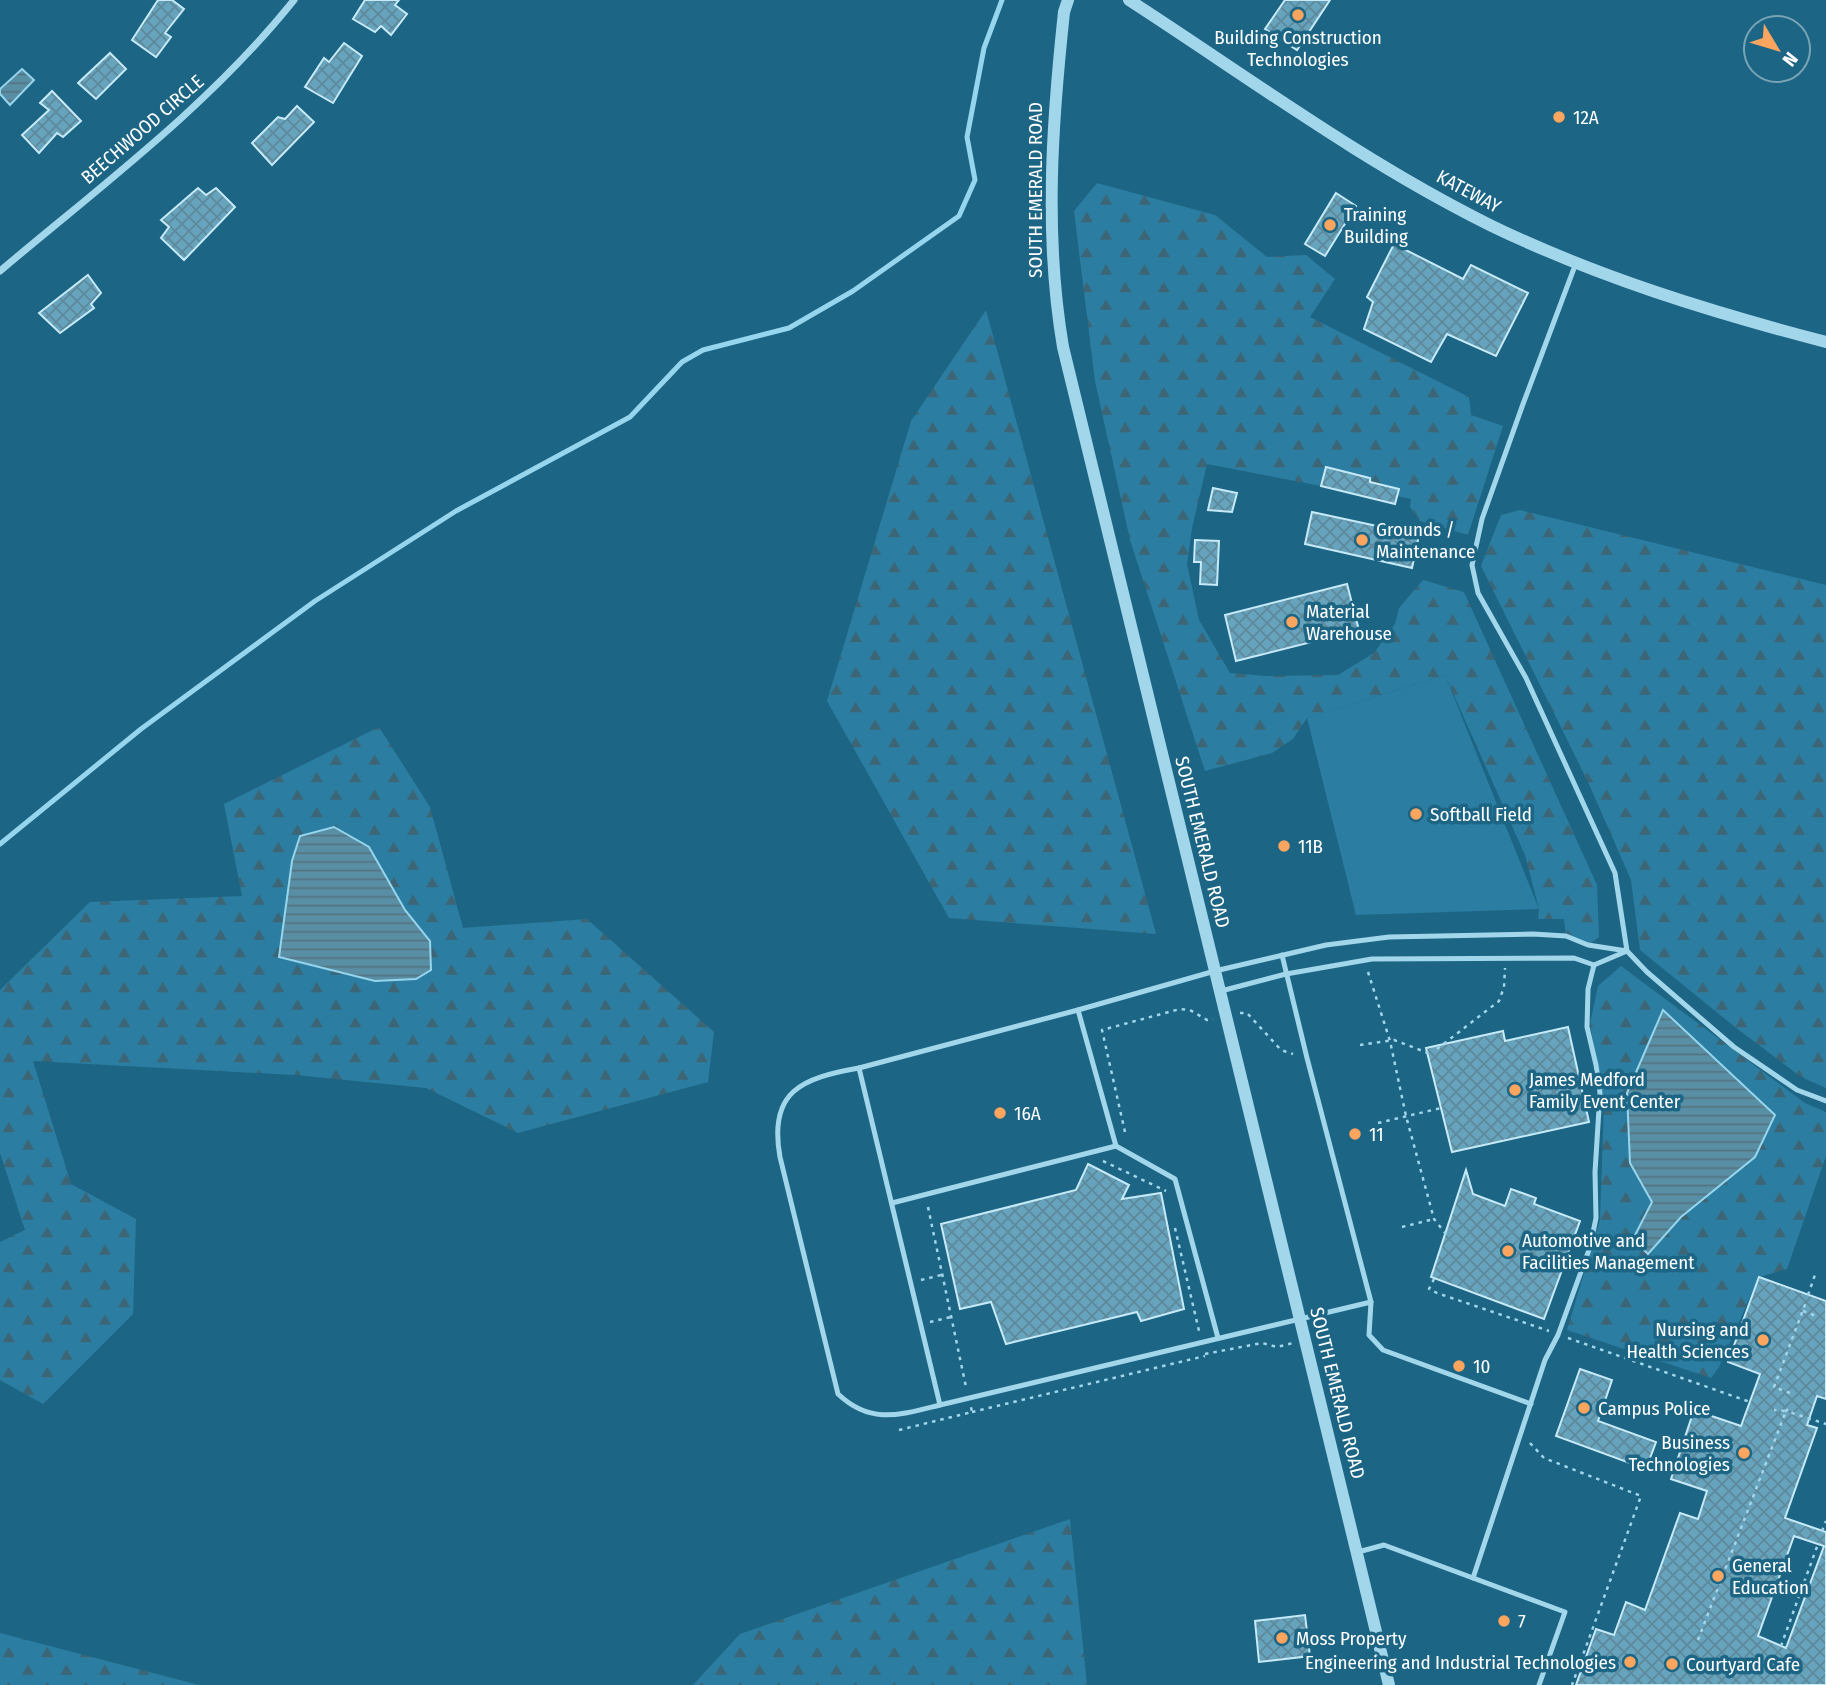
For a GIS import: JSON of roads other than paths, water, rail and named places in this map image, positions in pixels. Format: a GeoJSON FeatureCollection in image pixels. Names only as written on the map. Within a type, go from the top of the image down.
{"type":"FeatureCollection","features":[{"type":"Feature","properties":{"kind":"street","name":"BEECHWOOD CIRCLE"},"geometry":{"type":"LineString","coordinates":[[0,271],[198,104],[234,69],[294,0]]}},
{"type":"Feature","properties":{"kind":"street","name":"SOUTH EMERALD ROAD"},"geometry":{"type":"LineString","coordinates":[[1068,0],[1064,12],[1054,100],[1050,201],[1053,276],[1063,347],[1389,1685]]}},
{"type":"Feature","properties":{"kind":"street","name":"KATEWAY"},"geometry":{"type":"LineString","coordinates":[[1129,0],[1410,182],[1490,225],[1576,263],[1669,298],[1826,342]]}},
{"type":"Feature","properties":{"kind":"lane"},"geometry":{"type":"LineString","coordinates":[[1576,263],[1487,506],[1472,565],[1478,593],[1526,678],[1615,873],[1627,951],[1647,972],[1734,1047],[1797,1090],[1826,1101]]}},
{"type":"Feature","properties":{"kind":"lane"},"geometry":{"type":"LineString","coordinates":[[1371,1302],[940,1405],[877,1416],[851,1406],[838,1394],[780,1157],[776,1136],[780,1110],[788,1096],[809,1081],[1214,971],[1326,945],[1389,937],[1533,934],[1566,936],[1588,944],[1627,951]]}},
{"type":"Feature","properties":{"kind":"lane"},"geometry":{"type":"LineString","coordinates":[[1220,991],[1286,974],[1372,959],[1574,958],[1594,965],[1627,951]]}},
{"type":"Feature","properties":{"kind":"lane"},"geometry":{"type":"LineString","coordinates":[[1282,955],[1371,1302],[1369,1335],[1382,1350],[1531,1404]]}},
{"type":"Feature","properties":{"kind":"lane"},"geometry":{"type":"LineString","coordinates":[[1474,1578],[1545,1360],[1558,1335],[1590,1247],[1596,1218],[1595,1172],[1600,1093],[1597,1065],[1587,1027],[1588,989],[1594,965]]}},
{"type":"Feature","properties":{"kind":"lane"},"geometry":{"type":"LineString","coordinates":[[1078,1010],[1115,1146]]}},
{"type":"Feature","properties":{"kind":"lane"},"geometry":{"type":"LineString","coordinates":[[859,1068],[940,1405]]}},
{"type":"Feature","properties":{"kind":"lane"},"geometry":{"type":"LineString","coordinates":[[892,1203],[1115,1146],[1175,1179],[1218,1338]]}},
{"type":"Feature","properties":{"kind":"lane"},"geometry":{"type":"LineString","coordinates":[[1357,1552],[1384,1545],[1565,1612],[1539,1685]]}},
{"type":"Feature","properties":{"kind":"waterway"},"geometry":{"type":"LineString","coordinates":[[0,844],[141,729],[315,601],[456,511],[630,417],[682,362],[703,350],[789,328],[853,291],[959,216],[975,180],[967,137],[984,48],[1002,0]]}},
{"type":"Feature","properties":{"kind":"place","name":"Building Construction Technologies"},"geometry":{"type":"Point","coordinates":[1298,15]}},
{"type":"Feature","properties":{"kind":"place","name":"12A"},"geometry":{"type":"Point","coordinates":[1559,117]}},
{"type":"Feature","properties":{"kind":"place","name":"Training Building"},"geometry":{"type":"Point","coordinates":[1330,225]}},
{"type":"Feature","properties":{"kind":"place","name":"Grounds / Maintenance"},"geometry":{"type":"Point","coordinates":[1362,540]}},
{"type":"Feature","properties":{"kind":"place","name":"Material Warehouse"},"geometry":{"type":"Point","coordinates":[1292,622]}},
{"type":"Feature","properties":{"kind":"place","name":"Softball Field"},"geometry":{"type":"Point","coordinates":[1416,814]}},
{"type":"Feature","properties":{"kind":"place","name":"11B"},"geometry":{"type":"Point","coordinates":[1284,846]}},
{"type":"Feature","properties":{"kind":"place","name":"James Medford Family Event Center"},"geometry":{"type":"Point","coordinates":[1515,1090]}},
{"type":"Feature","properties":{"kind":"place","name":"16A"},"geometry":{"type":"Point","coordinates":[1000,1113]}},
{"type":"Feature","properties":{"kind":"place","name":"11"},"geometry":{"type":"Point","coordinates":[1355,1134]}},
{"type":"Feature","properties":{"kind":"place","name":"Automotive and Facilities Management"},"geometry":{"type":"Point","coordinates":[1508,1251]}},
{"type":"Feature","properties":{"kind":"place","name":"Nursing and Health Sciences"},"geometry":{"type":"Point","coordinates":[1763,1340]}},
{"type":"Feature","properties":{"kind":"place","name":"10"},"geometry":{"type":"Point","coordinates":[1459,1366]}},
{"type":"Feature","properties":{"kind":"place","name":"Campus Police"},"geometry":{"type":"Point","coordinates":[1584,1408]}},
{"type":"Feature","properties":{"kind":"place","name":"Business Technologies"},"geometry":{"type":"Point","coordinates":[1744,1453]}},
{"type":"Feature","properties":{"kind":"place","name":"General Education"},"geometry":{"type":"Point","coordinates":[1718,1576]}},
{"type":"Feature","properties":{"kind":"place","name":"7"},"geometry":{"type":"Point","coordinates":[1504,1621]}},
{"type":"Feature","properties":{"kind":"place","name":"Moss Property"},"geometry":{"type":"Point","coordinates":[1282,1638]}},
{"type":"Feature","properties":{"kind":"place","name":"Engineering and Industrial Technologies"},"geometry":{"type":"Point","coordinates":[1630,1662]}},
{"type":"Feature","properties":{"kind":"place","name":"Courtyard Cafe"},"geometry":{"type":"Point","coordinates":[1672,1664]}}]}
